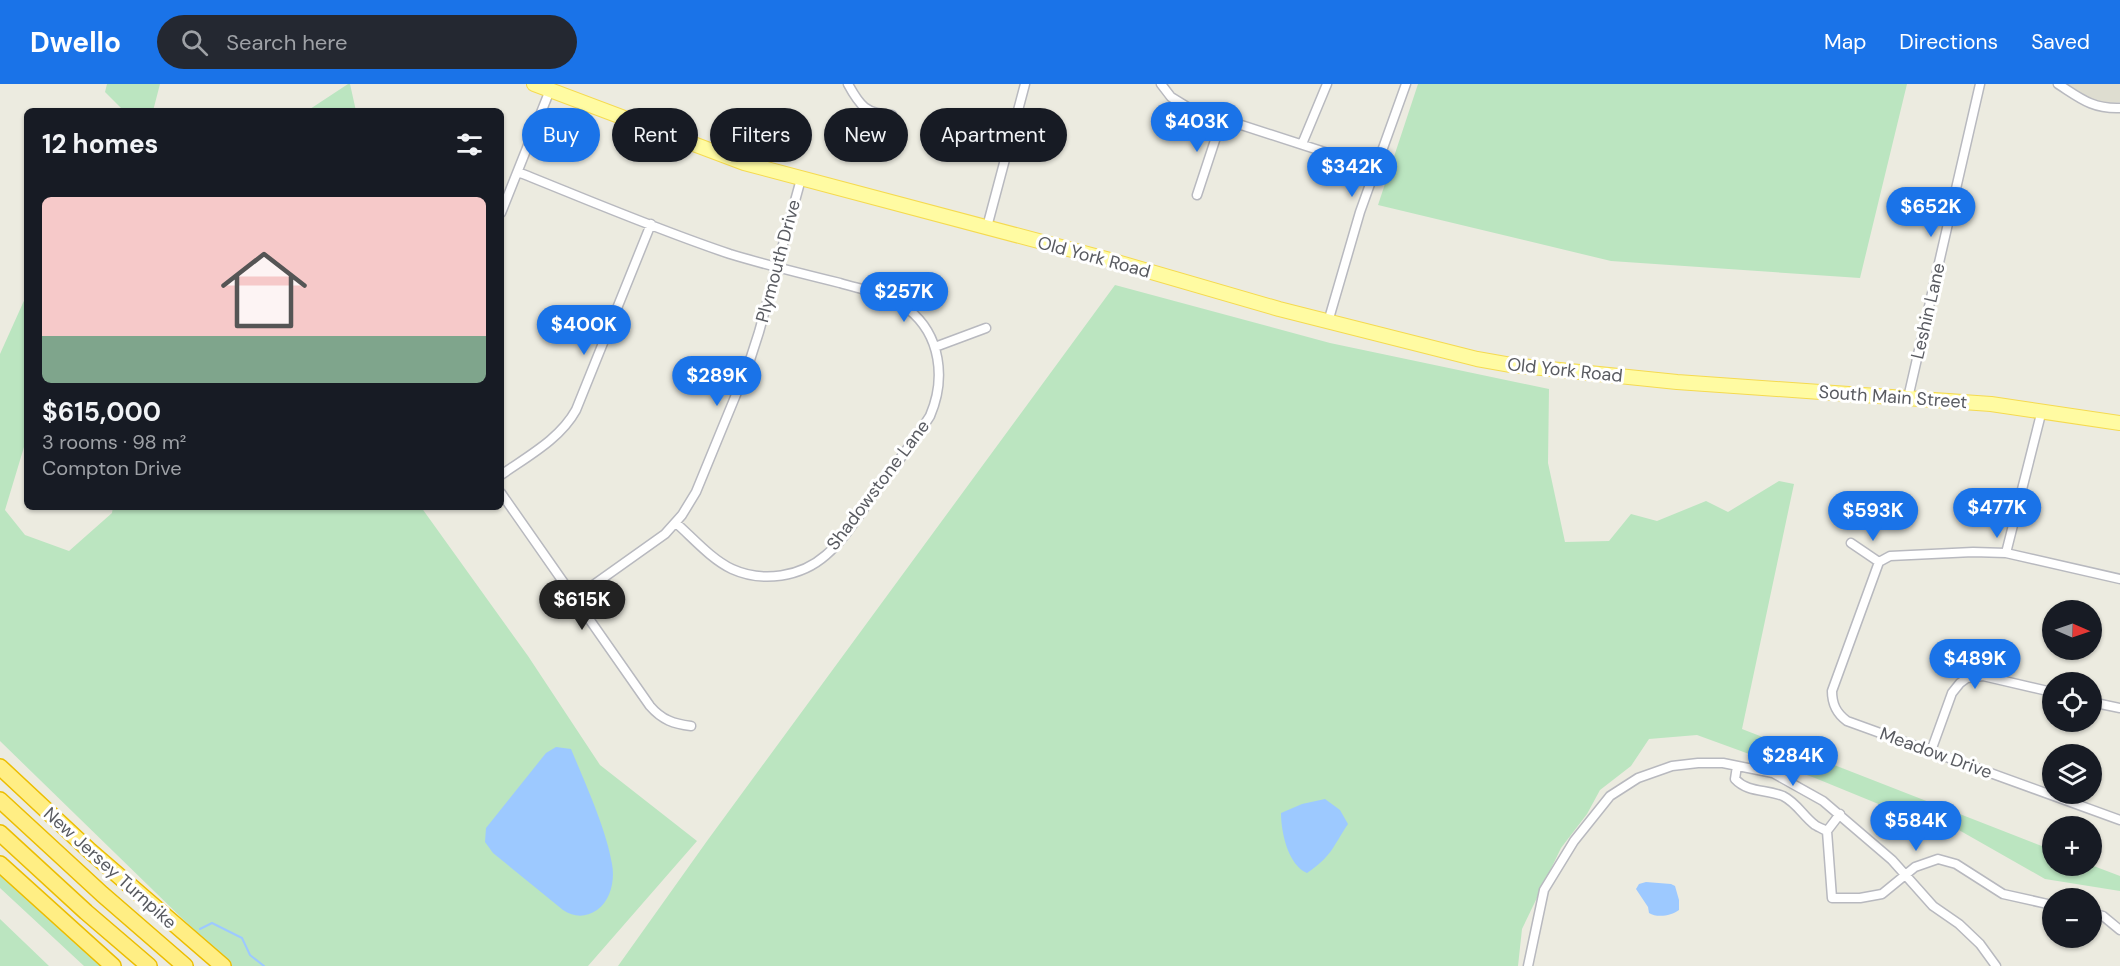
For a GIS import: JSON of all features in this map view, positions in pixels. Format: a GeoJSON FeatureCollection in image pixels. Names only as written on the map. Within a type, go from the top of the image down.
{"type":"FeatureCollection","features":[{"type":"Feature","properties":{"kind":"highway","name":"New Jersey Turnpike"},"geometry":{"type":"LineString","coordinates":[[0,767],[90,851],[223,966]]}},
{"type":"Feature","properties":{"kind":"highway","name":"New Jersey Turnpike"},"geometry":{"type":"LineString","coordinates":[[0,800],[93,886],[185,966]]}},
{"type":"Feature","properties":{"kind":"highway"},"geometry":{"type":"LineString","coordinates":[[0,833],[149,966]]}},
{"type":"Feature","properties":{"kind":"highway"},"geometry":{"type":"LineString","coordinates":[[0,864],[113,966]]}},
{"type":"Feature","properties":{"kind":"main road","name":"Old York Road"},"geometry":{"type":"LineString","coordinates":[[534,84],[717,154],[801,179],[1328,322],[1477,359],[1511,365],[1665,381]]}},
{"type":"Feature","properties":{"kind":"main road","name":"South Main Street"},"geometry":{"type":"LineString","coordinates":[[1665,381],[2042,410],[2120,423]]}},
{"type":"Feature","properties":{"kind":"street"},"geometry":{"type":"LineString","coordinates":[[848,84],[865,108]]}},
{"type":"Feature","properties":{"kind":"street"},"geometry":{"type":"LineString","coordinates":[[987,228],[1025,84]]}},
{"type":"Feature","properties":{"kind":"street"},"geometry":{"type":"LineString","coordinates":[[1161,84],[1180,104],[1377,169]]}},
{"type":"Feature","properties":{"kind":"street"},"geometry":{"type":"LineString","coordinates":[[1302,144],[1327,84]]}},
{"type":"Feature","properties":{"kind":"street"},"geometry":{"type":"LineString","coordinates":[[1328,322],[1349,247],[1406,84]]}},
{"type":"Feature","properties":{"kind":"street","name":"Leshin Lane"},"geometry":{"type":"LineString","coordinates":[[1908,398],[1980,84]]}},
{"type":"Feature","properties":{"kind":"street"},"geometry":{"type":"LineString","coordinates":[[2058,84],[2099,108],[2120,108]]}},
{"type":"Feature","properties":{"kind":"street"},"geometry":{"type":"LineString","coordinates":[[504,206],[550,90]]}},
{"type":"Feature","properties":{"kind":"street"},"geometry":{"type":"LineString","coordinates":[[1197,195],[1222,119]]}},
{"type":"Feature","properties":{"kind":"street","name":"Shadowstone Lane"},"geometry":{"type":"LineString","coordinates":[[518,172],[731,254],[893,299],[910,310],[921,323],[935,347],[939,360],[940,385],[930,416],[826,555],[810,565],[785,575],[745,573],[720,562],[676,523]]}},
{"type":"Feature","properties":{"kind":"street","name":"Plymouth Drive"},"geometry":{"type":"LineString","coordinates":[[575,598],[655,541],[676,523],[696,492],[749,363],[801,179]]}},
{"type":"Feature","properties":{"kind":"street"},"geometry":{"type":"LineString","coordinates":[[504,473],[554,438],[571,420],[651,224]]}},
{"type":"Feature","properties":{"kind":"street"},"geometry":{"type":"LineString","coordinates":[[935,347],[986,328]]}},
{"type":"Feature","properties":{"kind":"street"},"geometry":{"type":"LineString","coordinates":[[2006,553],[2042,410]]}},
{"type":"Feature","properties":{"kind":"street"},"geometry":{"type":"LineString","coordinates":[[504,497],[657,714],[670,722],[691,726]]}},
{"type":"Feature","properties":{"kind":"street"},"geometry":{"type":"LineString","coordinates":[[1851,543],[1879,562],[1890,556],[1973,552],[2006,553],[2120,579]]}},
{"type":"Feature","properties":{"kind":"street","name":"Meadow Drive"},"geometry":{"type":"LineString","coordinates":[[1879,562],[1832,691],[1832,700],[1838,714],[1846,721],[2120,820]]}},
{"type":"Feature","properties":{"kind":"street"},"geometry":{"type":"LineString","coordinates":[[1931,751],[1952,693],[1967,678],[1983,676],[2042,690]]}},
{"type":"Feature","properties":{"kind":"street"},"geometry":{"type":"LineString","coordinates":[[2102,704],[2120,708]]}},
{"type":"Feature","properties":{"kind":"street"},"geometry":{"type":"LineString","coordinates":[[1528,966],[1544,890],[1574,841],[1610,796],[1638,778],[1672,766],[1698,763],[1737,766],[1773,773],[1823,801],[1892,860],[1933,906],[1959,924],[1980,944],[1996,966]]}},
{"type":"Feature","properties":{"kind":"street"},"geometry":{"type":"LineString","coordinates":[[1737,766],[1735,779],[1743,788],[1772,792],[1785,797],[1797,806],[1814,825],[1827,831]]}},
{"type":"Feature","properties":{"kind":"street"},"geometry":{"type":"LineString","coordinates":[[1840,814],[1827,831],[1832,898],[1872,897],[1882,894],[1915,867],[1930,860],[1946,860],[2003,894],[2042,903]]}},
{"type":"Feature","properties":{"kind":"street"},"geometry":{"type":"LineString","coordinates":[[2102,916],[2120,930]]}},
{"type":"Feature","properties":{"kind":"shaded area"},"geometry":{"type":"Polygon","coordinates":[[[2067,84],[2120,84],[2120,102],[2104,103],[2093,100],[2067,84]]]}},
{"type":"Feature","properties":{"kind":"green space"},"geometry":{"type":"Polygon","coordinates":[[[107,84],[160,84],[154,108],[121,108],[105,92],[107,84]]]}},
{"type":"Feature","properties":{"kind":"green space"},"geometry":{"type":"Polygon","coordinates":[[[348,84],[350,84],[355,108],[312,108],[348,84]]]}},
{"type":"Feature","properties":{"kind":"green space"},"geometry":{"type":"Polygon","coordinates":[[[1418,84],[1907,84],[1860,278],[1611,261],[1378,205],[1418,84]]]}},
{"type":"Feature","properties":{"kind":"green space"},"geometry":{"type":"Polygon","coordinates":[[[1115,285],[1330,343],[1549,389],[1548,463],[1565,542],[1609,541],[1631,514],[1657,521],[1706,501],[1728,512],[1779,481],[1794,484],[1742,729],[2042,846],[2042,876],[2102,876],[2102,869],[2120,876],[2120,891],[2045,879],[1943,821],[1898,812],[1815,778],[1697,735],[1649,739],[1631,766],[1600,790],[1587,814],[1561,848],[1522,929],[1518,966],[618,966],[1115,285]]]}},
{"type":"Feature","properties":{"kind":"green space"},"geometry":{"type":"Polygon","coordinates":[[[24,301],[24,447],[5,510],[25,535],[69,551],[112,513],[112,510],[423,510],[528,656],[600,765],[697,841],[588,966],[231,966],[0,741],[0,354],[24,301]]]}},
{"type":"Feature","properties":{"kind":"green space"},"geometry":{"type":"Polygon","coordinates":[[[0,860],[118,966],[84,966],[0,888],[0,860]]]}},
{"type":"Feature","properties":{"kind":"green space"},"geometry":{"type":"Polygon","coordinates":[[[0,919],[49,966],[0,966],[0,919]]]}},
{"type":"Feature","properties":{"kind":"water"},"geometry":{"type":"Polygon","coordinates":[[[556,747],[571,749],[600,821],[612,864],[613,877],[606,901],[593,913],[584,915],[575,915],[563,910],[493,853],[485,842],[486,828],[546,753],[556,747]]]}},
{"type":"Feature","properties":{"kind":"water"},"geometry":{"type":"Polygon","coordinates":[[[1325,799],[1340,810],[1348,824],[1327,856],[1307,873],[1300,869],[1290,856],[1282,829],[1281,813],[1302,804],[1325,799]]]}},
{"type":"Feature","properties":{"kind":"water"},"geometry":{"type":"Polygon","coordinates":[[[1646,882],[1675,886],[1679,910],[1664,916],[1649,913],[1648,907],[1636,889],[1639,884],[1646,882]]]}},
{"type":"Feature","properties":{"kind":"waterway"},"geometry":{"type":"LineString","coordinates":[[200,929],[212,923],[242,938],[250,955],[264,966]]}}]}
